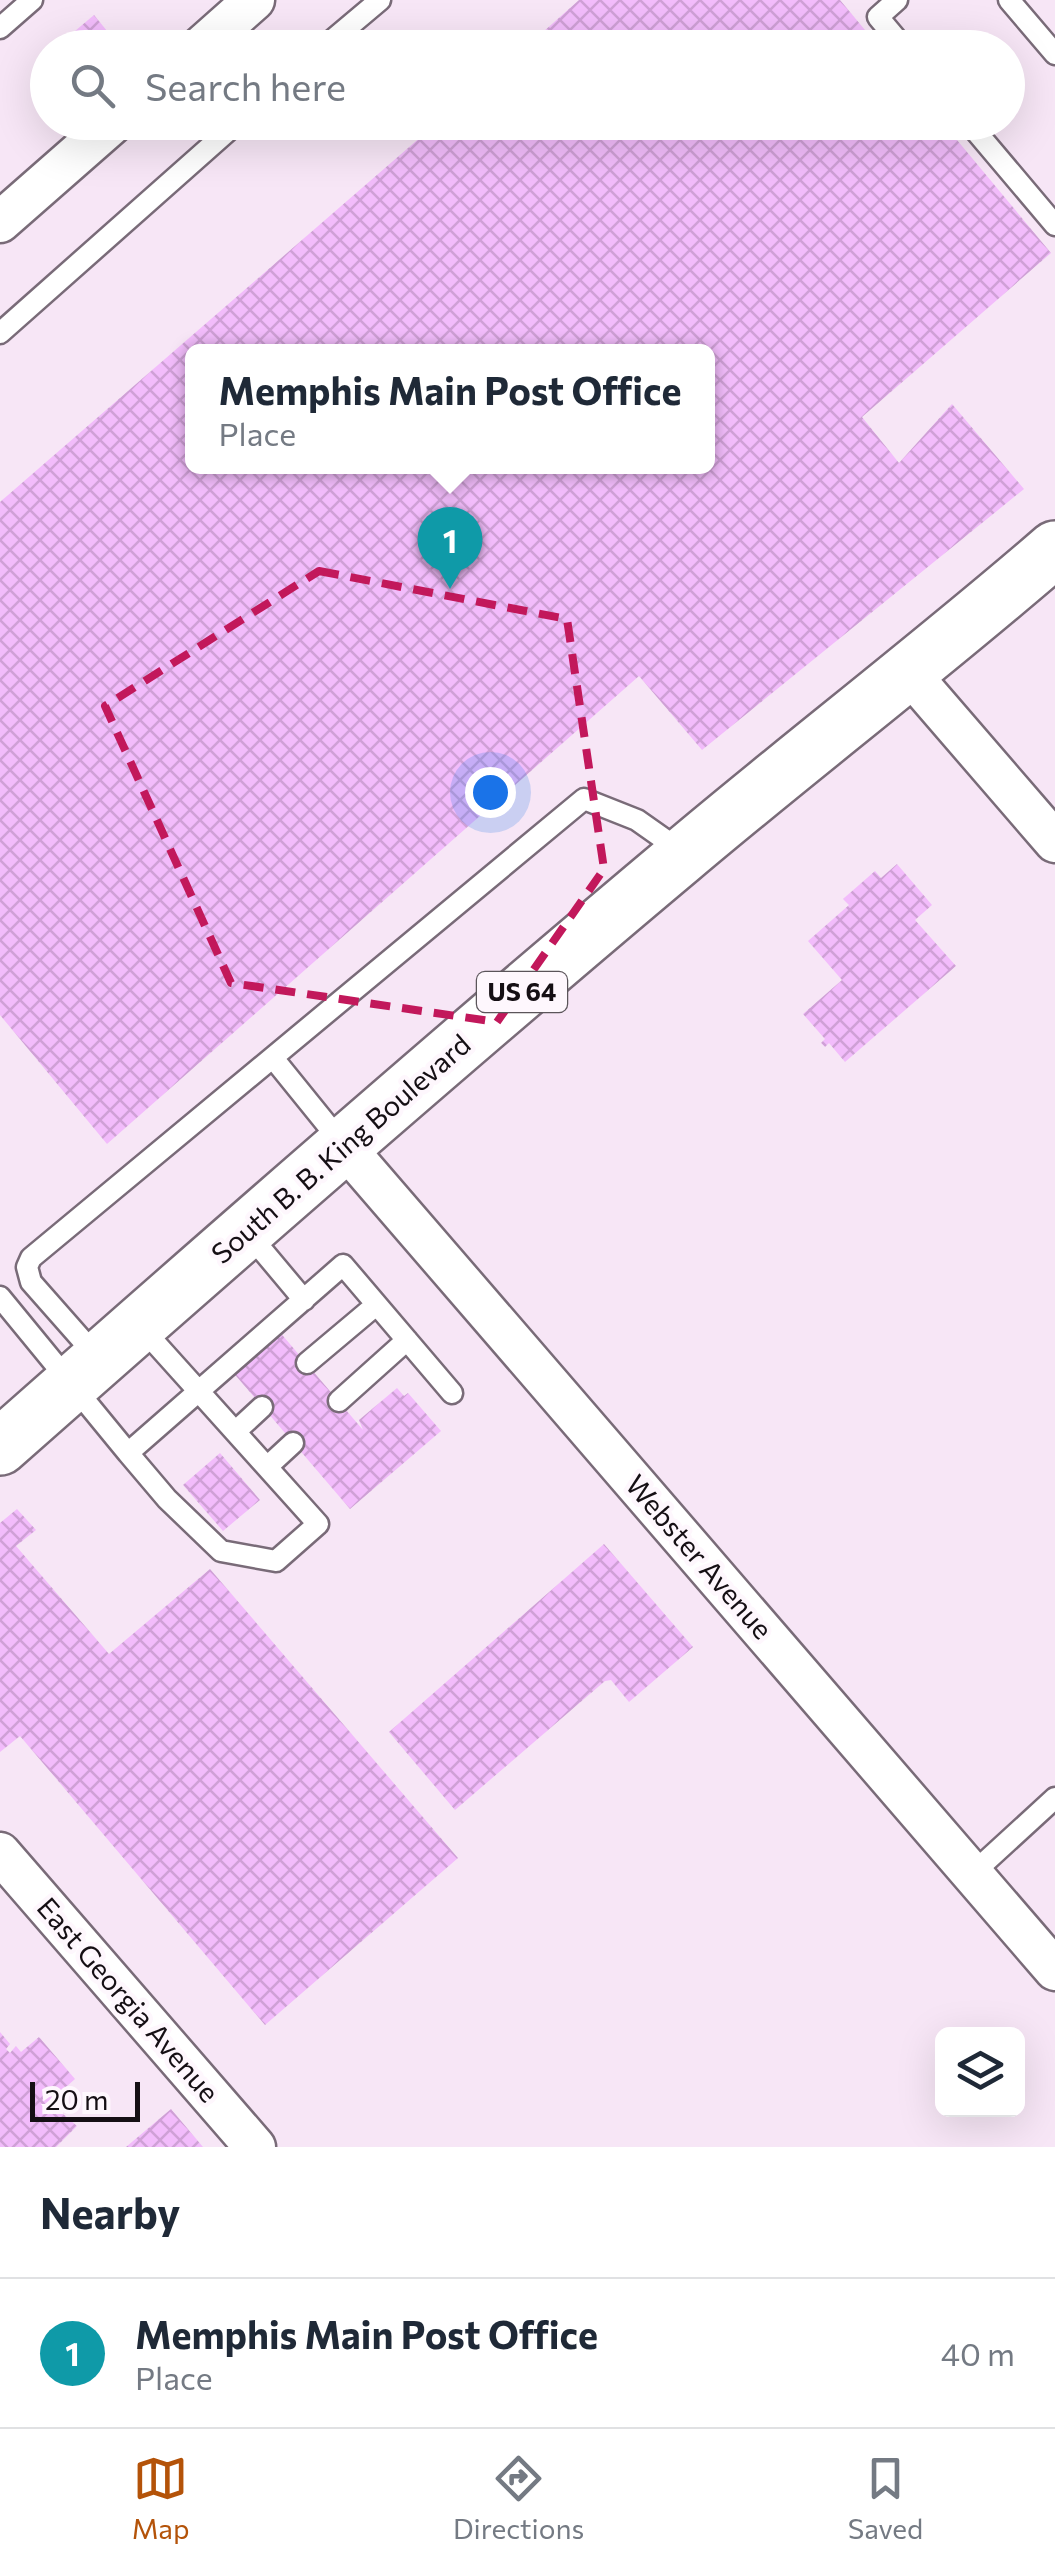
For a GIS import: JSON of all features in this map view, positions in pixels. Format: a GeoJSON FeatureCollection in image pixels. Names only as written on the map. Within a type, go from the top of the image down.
{"type":"FeatureCollection","features":[{"type":"Feature","properties":{"kind":"main road","name":"South B. B. King Boulevard"},"geometry":{"type":"LineString","coordinates":[[0,1447],[344,1144],[684,854],[910,674],[1055,549]]}},
{"type":"Feature","properties":{"kind":"street"},"geometry":{"type":"LineString","coordinates":[[220,30],[254,0]]}},
{"type":"Feature","properties":{"kind":"street"},"geometry":{"type":"LineString","coordinates":[[0,222],[93,140]]}},
{"type":"Feature","properties":{"kind":"street"},"geometry":{"type":"LineString","coordinates":[[910,674],[1055,842]]}},
{"type":"Feature","properties":{"kind":"street","name":"Webster Avenue"},"geometry":{"type":"LineString","coordinates":[[344,1144],[1055,1970]]}},
{"type":"Feature","properties":{"kind":"street","name":"East Georgia Avenue"},"geometry":{"type":"LineString","coordinates":[[0,1852],[255,2147]]}},
{"type":"Feature","properties":{"kind":"lane"},"geometry":{"type":"LineString","coordinates":[[0,28],[32,0]]}},
{"type":"Feature","properties":{"kind":"lane"},"geometry":{"type":"LineString","coordinates":[[344,30],[380,0]]}},
{"type":"Feature","properties":{"kind":"lane"},"geometry":{"type":"LineString","coordinates":[[863,0],[889,30]]}},
{"type":"Feature","properties":{"kind":"lane"},"geometry":{"type":"LineString","coordinates":[[878,17],[897,0]]}},
{"type":"Feature","properties":{"kind":"lane"},"geometry":{"type":"LineString","coordinates":[[1010,0],[1055,54]]}},
{"type":"Feature","properties":{"kind":"lane"},"geometry":{"type":"LineString","coordinates":[[0,333],[218,140]]}},
{"type":"Feature","properties":{"kind":"lane"},"geometry":{"type":"LineString","coordinates":[[983,140],[1055,225]]}},
{"type":"Feature","properties":{"kind":"lane"},"geometry":{"type":"LineString","coordinates":[[0,1297],[103,1356],[199,1390],[318,1524],[276,1561],[221,1551],[166,1499],[128,1453],[103,1356],[31,1282],[27,1267],[31,1258],[584,799],[637,820],[684,854]]}},
{"type":"Feature","properties":{"kind":"lane"},"geometry":{"type":"LineString","coordinates":[[272,1058],[344,1144]]}},
{"type":"Feature","properties":{"kind":"lane"},"geometry":{"type":"LineString","coordinates":[[245,1231],[304,1300]]}},
{"type":"Feature","properties":{"kind":"lane"},"geometry":{"type":"LineString","coordinates":[[128,1453],[343,1265],[452,1393]]}},
{"type":"Feature","properties":{"kind":"lane"},"geometry":{"type":"LineString","coordinates":[[307,1363],[376,1305]]}},
{"type":"Feature","properties":{"kind":"lane"},"geometry":{"type":"LineString","coordinates":[[339,1401],[407,1340]]}},
{"type":"Feature","properties":{"kind":"lane"},"geometry":{"type":"LineString","coordinates":[[236,1431],[262,1407]]}},
{"type":"Feature","properties":{"kind":"lane"},"geometry":{"type":"LineString","coordinates":[[267,1467],[293,1444]]}},
{"type":"Feature","properties":{"kind":"lane"},"geometry":{"type":"LineString","coordinates":[[972,1874],[1055,1798]]}},
{"type":"Feature","properties":{"kind":"highlighted area"},"geometry":{"type":"Polygon","coordinates":[[[319,571],[567,619],[604,869],[497,1022],[231,983],[105,706],[319,571]]]}},
{"type":"Feature","properties":{"kind":"building"},"geometry":{"type":"Polygon","coordinates":[[[579,0],[840,0],[865,30],[545,30],[579,0]]]}},
{"type":"Feature","properties":{"kind":"building"},"geometry":{"type":"Polygon","coordinates":[[[94,15],[106,30],[76,30],[94,15]]]}},
{"type":"Feature","properties":{"kind":"building"},"geometry":{"type":"Polygon","coordinates":[[[417,140],[957,140],[1051,253],[862,417],[899,463],[952,404],[1024,489],[702,750],[639,676],[107,1144],[0,1015],[0,502],[417,140]]]}},
{"type":"Feature","properties":{"kind":"building"},"geometry":{"type":"Polygon","coordinates":[[[897,864],[932,905],[915,920],[956,966],[845,1062],[829,1043],[825,1047],[821,1043],[825,1039],[803,1014],[842,980],[808,941],[849,905],[843,899],[875,871],[881,878],[897,864]]]}},
{"type":"Feature","properties":{"kind":"building"},"geometry":{"type":"Polygon","coordinates":[[[278,1330],[363,1430],[359,1420],[397,1388],[404,1396],[408,1393],[441,1431],[350,1509],[231,1370],[278,1330]]]}},
{"type":"Feature","properties":{"kind":"building"},"geometry":{"type":"Polygon","coordinates":[[[220,1453],[260,1500],[223,1531],[183,1485],[220,1453]]]}},
{"type":"Feature","properties":{"kind":"building"},"geometry":{"type":"Polygon","coordinates":[[[17,1509],[36,1530],[16,1546],[109,1654],[210,1569],[458,1858],[265,2025],[20,1736],[0,1752],[0,1523],[17,1509]]]}},
{"type":"Feature","properties":{"kind":"building"},"geometry":{"type":"Polygon","coordinates":[[[604,1544],[693,1647],[629,1702],[611,1680],[605,1681],[455,1810],[389,1732],[604,1544]]]}},
{"type":"Feature","properties":{"kind":"building"},"geometry":{"type":"Polygon","coordinates":[[[0,2032],[10,2044],[6,2049],[10,2053],[16,2046],[21,2052],[39,2037],[75,2079],[57,2095],[62,2099],[54,2106],[77,2126],[56,2147],[0,2147],[0,2032]]]}},
{"type":"Feature","properties":{"kind":"building"},"geometry":{"type":"Polygon","coordinates":[[[171,2109],[203,2147],[126,2147],[171,2109]]]}},
{"type":"Feature","properties":{"kind":"place","name":"Memphis Main Post Office"},"geometry":{"type":"Point","coordinates":[450,589]}}]}
